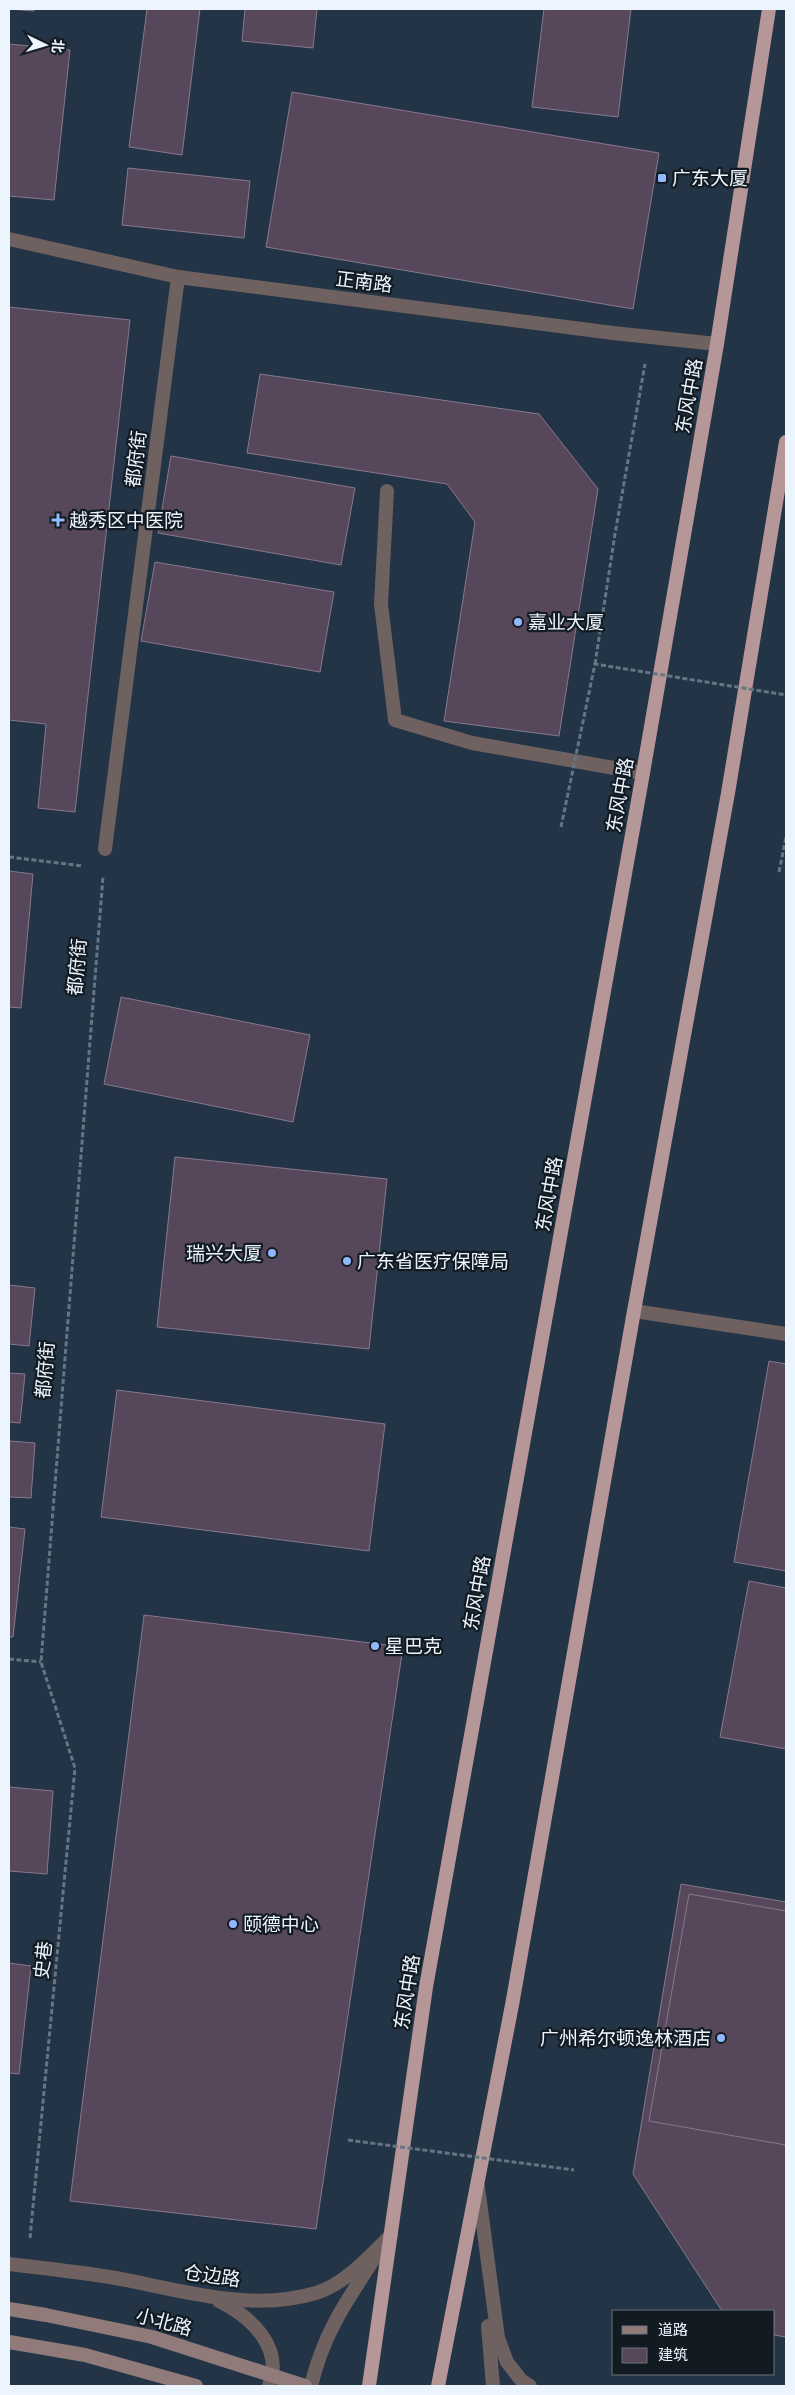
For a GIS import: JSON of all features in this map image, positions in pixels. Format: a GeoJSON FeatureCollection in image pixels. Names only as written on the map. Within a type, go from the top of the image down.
{"type":"FeatureCollection","features":[{"type":"Feature","properties":{"kind":"highway","name":"东风中路"},"geometry":{"type":"LineString","coordinates":[[369,2386],[426,1987],[643,773],[717,344],[769,9]]}},
{"type":"Feature","properties":{"kind":"highway"},"geometry":{"type":"LineString","coordinates":[[438,2386],[514,1995],[634,1311],[728,793],[786,442]]}},
{"type":"Feature","properties":{"kind":"main road","name":"小北路"},"geometry":{"type":"LineString","coordinates":[[9,2309],[46,2314],[152,2337],[305,2386]]}},
{"type":"Feature","properties":{"kind":"main road"},"geometry":{"type":"LineString","coordinates":[[9,2342],[85,2355],[196,2386]]}},
{"type":"Feature","properties":{"kind":"street","name":"正南路"},"geometry":{"type":"LineString","coordinates":[[9,239],[178,277],[717,344]]}},
{"type":"Feature","properties":{"kind":"street","name":"都府街"},"geometry":{"type":"LineString","coordinates":[[105,849],[178,277]]}},
{"type":"Feature","properties":{"kind":"street"},"geometry":{"type":"LineString","coordinates":[[387,491],[381,604],[395,720],[472,744],[643,773]]}},
{"type":"Feature","properties":{"kind":"street"},"geometry":{"type":"LineString","coordinates":[[634,1311],[786,1334]]}},
{"type":"Feature","properties":{"kind":"street"},"geometry":{"type":"LineString","coordinates":[[478,2186],[493,2386]]}},
{"type":"Feature","properties":{"kind":"street"},"geometry":{"type":"LineString","coordinates":[[478,2186],[498,2338],[507,2362],[521,2380],[530,2386]]}},
{"type":"Feature","properties":{"kind":"street"},"geometry":{"type":"LineString","coordinates":[[311,2386],[321,2348],[340,2311],[391,2235]]}},
{"type":"Feature","properties":{"kind":"street","name":"仓边路"},"geometry":{"type":"LineString","coordinates":[[9,2264],[110,2278],[211,2297],[252,2301],[318,2292],[341,2280],[391,2235]]}},
{"type":"Feature","properties":{"kind":"street"},"geometry":{"type":"LineString","coordinates":[[211,2297],[243,2314],[264,2337],[272,2358],[269,2386]]}},
{"type":"Feature","properties":{"kind":"path"},"geometry":{"type":"LineString","coordinates":[[561,827],[594,664],[650,337]]}},
{"type":"Feature","properties":{"kind":"path"},"geometry":{"type":"LineString","coordinates":[[594,664],[786,695]]}},
{"type":"Feature","properties":{"kind":"path"},"geometry":{"type":"LineString","coordinates":[[778,872],[786,837]]}},
{"type":"Feature","properties":{"kind":"path","name":"都府街"},"geometry":{"type":"LineString","coordinates":[[41,1662],[105,849]]}},
{"type":"Feature","properties":{"kind":"path"},"geometry":{"type":"LineString","coordinates":[[9,857],[104,869]]}},
{"type":"Feature","properties":{"kind":"path"},"geometry":{"type":"LineString","coordinates":[[9,1659],[41,1662]]}},
{"type":"Feature","properties":{"kind":"path","name":"史巷"},"geometry":{"type":"LineString","coordinates":[[27,2266],[75,1768],[41,1662]]}},
{"type":"Feature","properties":{"kind":"path"},"geometry":{"type":"LineString","coordinates":[[348,2140],[574,2170]]}},
{"type":"Feature","properties":{"kind":"building"},"geometry":{"type":"Polygon","coordinates":[[[9,9],[34,9],[34,11],[9,9]]]}},
{"type":"Feature","properties":{"kind":"building"},"geometry":{"type":"Polygon","coordinates":[[[147,9],[200,9],[182,155],[129,147],[147,9]]]}},
{"type":"Feature","properties":{"kind":"building"},"geometry":{"type":"Polygon","coordinates":[[[245,9],[317,9],[313,48],[242,41],[245,9]]]}},
{"type":"Feature","properties":{"kind":"building"},"geometry":{"type":"Polygon","coordinates":[[[544,9],[631,9],[618,117],[532,107],[544,9]]]}},
{"type":"Feature","properties":{"kind":"building"},"geometry":{"type":"Polygon","coordinates":[[[9,44],[70,50],[54,200],[9,196],[9,44]]]}},
{"type":"Feature","properties":{"kind":"building"},"geometry":{"type":"Polygon","coordinates":[[[292,92],[659,153],[633,309],[266,247],[292,92]]]}},
{"type":"Feature","properties":{"kind":"building"},"geometry":{"type":"Polygon","coordinates":[[[128,168],[250,181],[244,238],[122,225],[128,168]]]}},
{"type":"Feature","properties":{"kind":"building","name":"越秀区中医院"},"geometry":{"type":"Polygon","coordinates":[[[9,307],[130,320],[75,812],[38,808],[46,724],[9,720],[9,307]]]}},
{"type":"Feature","properties":{"kind":"building","name":"嘉业大厦"},"geometry":{"type":"Polygon","coordinates":[[[260,374],[539,414],[598,489],[559,736],[444,721],[475,522],[447,484],[247,453],[260,374]]]}},
{"type":"Feature","properties":{"kind":"building"},"geometry":{"type":"Polygon","coordinates":[[[171,456],[355,488],[341,565],[158,533],[171,456]]]}},
{"type":"Feature","properties":{"kind":"building"},"geometry":{"type":"Polygon","coordinates":[[[155,562],[334,592],[320,672],[141,641],[155,562]]]}},
{"type":"Feature","properties":{"kind":"building"},"geometry":{"type":"Polygon","coordinates":[[[9,871],[33,874],[21,1008],[9,1007],[9,871]]]}},
{"type":"Feature","properties":{"kind":"building"},"geometry":{"type":"Polygon","coordinates":[[[121,997],[310,1035],[293,1122],[104,1084],[121,997]]]}},
{"type":"Feature","properties":{"kind":"building","name":"瑞兴大厦"},"geometry":{"type":"Polygon","coordinates":[[[175,1157],[387,1179],[369,1349],[157,1327],[175,1157]]]}},
{"type":"Feature","properties":{"kind":"building"},"geometry":{"type":"Polygon","coordinates":[[[9,1285],[35,1288],[29,1346],[9,1344],[9,1285]]]}},
{"type":"Feature","properties":{"kind":"building"},"geometry":{"type":"Polygon","coordinates":[[[769,1361],[786,1364],[786,1571],[734,1562],[769,1361]]]}},
{"type":"Feature","properties":{"kind":"building"},"geometry":{"type":"Polygon","coordinates":[[[9,1373],[25,1374],[20,1423],[9,1422],[9,1373]]]}},
{"type":"Feature","properties":{"kind":"building"},"geometry":{"type":"Polygon","coordinates":[[[117,1390],[385,1424],[369,1551],[101,1517],[117,1390]]]}},
{"type":"Feature","properties":{"kind":"building"},"geometry":{"type":"Polygon","coordinates":[[[9,1441],[35,1443],[31,1498],[9,1497],[9,1441]]]}},
{"type":"Feature","properties":{"kind":"building"},"geometry":{"type":"Polygon","coordinates":[[[9,1527],[25,1529],[13,1637],[9,1637],[9,1527]]]}},
{"type":"Feature","properties":{"kind":"building"},"geometry":{"type":"Polygon","coordinates":[[[749,1581],[786,1588],[786,1749],[720,1737],[749,1581]]]}},
{"type":"Feature","properties":{"kind":"building","name":"颐德中心"},"geometry":{"type":"Polygon","coordinates":[[[144,1615],[403,1647],[316,2229],[70,2201],[144,1615]]]}},
{"type":"Feature","properties":{"kind":"building"},"geometry":{"type":"Polygon","coordinates":[[[9,1787],[53,1791],[47,1874],[9,1871],[9,1787]]]}},
{"type":"Feature","properties":{"kind":"building","name":"广州希尔顿逸林酒店"},"geometry":{"type":"Polygon","coordinates":[[[681,1884],[786,1902],[786,2337],[775,2335],[775,2310],[721,2310],[633,2174],[681,1884]]]}},
{"type":"Feature","properties":{"kind":"building"},"geometry":{"type":"Polygon","coordinates":[[[689,1894],[786,1911],[786,2145],[649,2121],[689,1894]]]}},
{"type":"Feature","properties":{"kind":"building"},"geometry":{"type":"Polygon","coordinates":[[[9,1963],[31,1966],[19,2074],[9,2073],[9,1963]]]}},
{"type":"Feature","properties":{"kind":"place","name":"广东大厦"},"geometry":{"type":"Point","coordinates":[662,178]}},
{"type":"Feature","properties":{"kind":"place","name":"越秀区中医院"},"geometry":{"type":"Point","coordinates":[58,520]}},
{"type":"Feature","properties":{"kind":"place","name":"嘉业大厦"},"geometry":{"type":"Point","coordinates":[518,622]}},
{"type":"Feature","properties":{"kind":"place","name":"瑞兴大厦"},"geometry":{"type":"Point","coordinates":[272,1253]}},
{"type":"Feature","properties":{"kind":"place","name":"广东省医疗保障局"},"geometry":{"type":"Point","coordinates":[347,1261]}},
{"type":"Feature","properties":{"kind":"place","name":"星巴克"},"geometry":{"type":"Point","coordinates":[375,1646]}},
{"type":"Feature","properties":{"kind":"place","name":"颐德中心"},"geometry":{"type":"Point","coordinates":[233,1924]}},
{"type":"Feature","properties":{"kind":"place","name":"广州希尔顿逸林酒店"},"geometry":{"type":"Point","coordinates":[721,2038]}}]}
